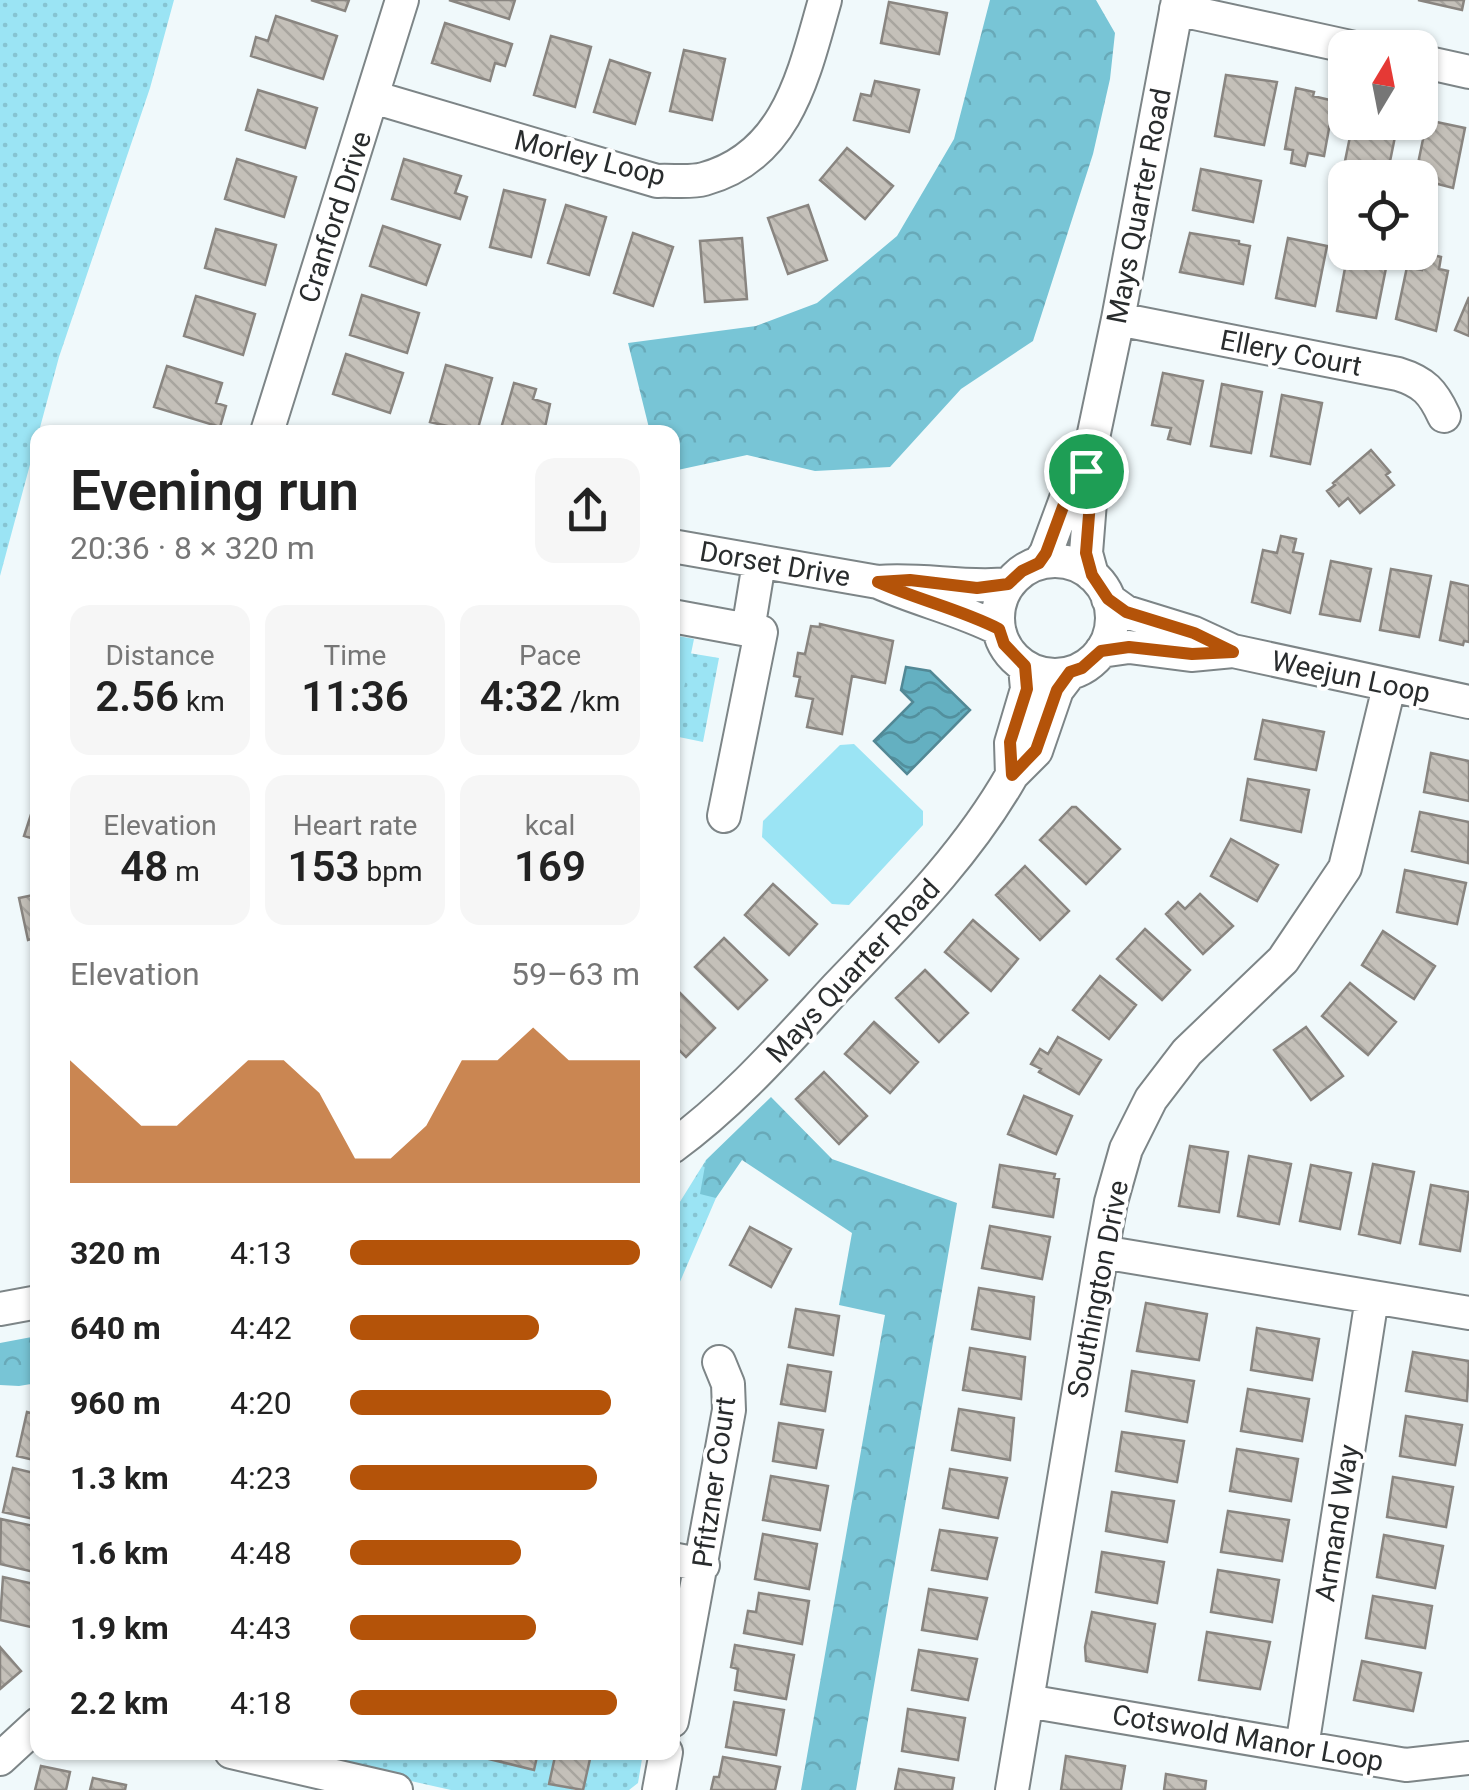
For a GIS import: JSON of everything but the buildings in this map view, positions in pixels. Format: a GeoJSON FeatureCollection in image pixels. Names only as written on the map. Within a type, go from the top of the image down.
{"type":"FeatureCollection","features":[{"type":"Feature","properties":{"kind":"street","name":"Cranford Drive"},"geometry":{"type":"LineString","coordinates":[[274,425],[402,0]]}},
{"type":"Feature","properties":{"kind":"street","name":"Morley Loop"},"geometry":{"type":"LineString","coordinates":[[373,97],[657,181],[703,179],[751,157],[784,122],[825,0]]}},
{"type":"Feature","properties":{"kind":"street"},"geometry":{"type":"LineString","coordinates":[[1177,5],[1328,41]]}},
{"type":"Feature","properties":{"kind":"street","name":"Mays Quarter Road"},"geometry":{"type":"LineString","coordinates":[[680,1141],[754,1076],[955,863],[988,818],[1012,775],[1036,750],[1057,690],[1070,672],[1082,668],[1101,651],[1111,626],[1086,553],[1090,502],[1086,471],[1177,5]]}},
{"type":"Feature","properties":{"kind":"street"},"geometry":{"type":"LineString","coordinates":[[1438,66],[1469,72]]}},
{"type":"Feature","properties":{"kind":"street","name":"Ellery Court"},"geometry":{"type":"LineString","coordinates":[[1118,319],[1422,381],[1444,416]]}},
{"type":"Feature","properties":{"kind":"street","name":"Mays Quarter Road"},"geometry":{"type":"LineString","coordinates":[[1039,563],[1067,496],[1086,471]]}},
{"type":"Feature","properties":{"kind":"street","name":"Dorset Drive"},"geometry":{"type":"LineString","coordinates":[[680,548],[878,582],[910,580],[977,588],[1008,584]]}},
{"type":"Feature","properties":{"kind":"street"},"geometry":{"type":"LineString","coordinates":[[1070,672],[1040,673],[1025,666],[1004,644],[999,629],[1001,598],[1008,584],[1022,571],[1039,563],[1058,561],[1076,565],[1100,587]]}},
{"type":"Feature","properties":{"kind":"street"},"geometry":{"type":"LineString","coordinates":[[748,630],[759,563]]}},
{"type":"Feature","properties":{"kind":"street","name":"Dorset Drive"},"geometry":{"type":"LineString","coordinates":[[878,582],[906,595],[975,616],[999,629]]}},
{"type":"Feature","properties":{"kind":"street","name":"Weejun Loop"},"geometry":{"type":"LineString","coordinates":[[1100,587],[1126,612],[1194,633],[1233,652],[1469,702]]}},
{"type":"Feature","properties":{"kind":"street"},"geometry":{"type":"LineString","coordinates":[[680,617],[761,632],[724,816]]}},
{"type":"Feature","properties":{"kind":"street","name":"Weejun Loop"},"geometry":{"type":"LineString","coordinates":[[1101,651],[1129,647],[1192,654],[1233,652]]}},
{"type":"Feature","properties":{"kind":"street","name":"Mays Quarter Road"},"geometry":{"type":"LineString","coordinates":[[1012,775],[1010,742],[1027,689],[1025,666]]}},
{"type":"Feature","properties":{"kind":"street","name":"Southington Drive"},"geometry":{"type":"LineString","coordinates":[[1012,1790],[1102,1252],[1126,1149],[1151,1099],[1187,1052],[1283,960],[1345,868],[1389,686]]}},
{"type":"Feature","properties":{"kind":"street"},"geometry":{"type":"LineString","coordinates":[[1102,1252],[1469,1313]]}},
{"type":"Feature","properties":{"kind":"street","name":"Armand Way"},"geometry":{"type":"LineString","coordinates":[[1302,1747],[1372,1298]]}},
{"type":"Feature","properties":{"kind":"street"},"geometry":{"type":"LineString","coordinates":[[0,1309],[30,1303]]}},
{"type":"Feature","properties":{"kind":"street","name":"Pfitzner Court"},"geometry":{"type":"LineString","coordinates":[[680,1642],[688,1562],[729,1410],[728,1384],[719,1362]]}},
{"type":"Feature","properties":{"kind":"street","name":"Cotswold Manor Loop"},"geometry":{"type":"LineString","coordinates":[[1027,1701],[1406,1764],[1469,1758]]}},
{"type":"Feature","properties":{"kind":"street"},"geometry":{"type":"LineString","coordinates":[[0,1759],[30,1731]]}},
{"type":"Feature","properties":{"kind":"street"},"geometry":{"type":"LineString","coordinates":[[267,1760],[396,1790]]}},
{"type":"Feature","properties":{"kind":"street"},"geometry":{"type":"LineString","coordinates":[[659,1790],[665,1760]]}},
{"type":"Feature","properties":{"kind":"shaded area"},"geometry":{"type":"Polygon","coordinates":[[[0,0],[174,0],[150,88],[59,357],[41,425],[30,425],[30,465],[0,576],[0,0]]]}},
{"type":"Feature","properties":{"kind":"shaded area"},"geometry":{"type":"Polygon","coordinates":[[[680,636],[694,639],[680,708],[680,636]]]}},
{"type":"Feature","properties":{"kind":"shaded area"},"geometry":{"type":"Polygon","coordinates":[[[689,653],[719,658],[703,742],[680,737],[680,703],[689,653]]]}},
{"type":"Feature","properties":{"kind":"shaded area"},"geometry":{"type":"Polygon","coordinates":[[[854,744],[923,811],[923,825],[849,905],[832,904],[762,837],[763,821],[840,745],[854,744]]]}},
{"type":"Feature","properties":{"kind":"shaded area"},"geometry":{"type":"Polygon","coordinates":[[[706,1160],[706,1189],[716,1198],[680,1282],[680,1202],[706,1160]]]}},
{"type":"Feature","properties":{"kind":"shaded area"},"geometry":{"type":"Polygon","coordinates":[[[317,1760],[494,1760],[534,1769],[536,1760],[554,1760],[549,1784],[576,1790],[451,1790],[317,1760]]]}},
{"type":"Feature","properties":{"kind":"shaded area"},"geometry":{"type":"Polygon","coordinates":[[[589,1760],[642,1760],[638,1783],[629,1790],[583,1790],[589,1760]]]}},
{"type":"Feature","properties":{"kind":"green space"},"geometry":{"type":"Polygon","coordinates":[[[990,0],[1096,0],[1115,33],[1110,79],[1093,154],[1033,341],[961,389],[890,467],[815,471],[747,455],[680,469],[680,425],[648,425],[628,343],[756,326],[817,303],[897,236],[954,139],[990,0]]]}},
{"type":"Feature","properties":{"kind":"green space"},"geometry":{"type":"Polygon","coordinates":[[[771,1097],[832,1159],[957,1203],[856,1790],[801,1790],[885,1315],[839,1305],[852,1233],[742,1160],[716,1198],[700,1194],[706,1160],[771,1097]]]}},
{"type":"Feature","properties":{"kind":"green space"},"geometry":{"type":"Polygon","coordinates":[[[30,1337],[30,1384],[0,1385],[0,1343],[30,1337]]]}},
{"type":"Feature","properties":{"kind":"water"},"geometry":{"type":"Polygon","coordinates":[[[906,667],[930,671],[970,710],[907,774],[874,741],[913,702],[901,690],[906,667]]]}},
{"type":"Feature","properties":{"kind":"route"},"geometry":{"type":"LineString","coordinates":[[1086,471],[1090,502],[1086,553],[1092,575],[1108,599],[1126,612],[1194,633],[1233,652],[1192,654],[1129,647],[1101,651],[1082,668],[1070,672],[1057,690],[1036,750],[1012,775],[1010,742],[1027,689],[1025,666],[1004,644],[999,629],[975,616],[906,595],[878,582],[910,580],[977,588],[1008,584],[1039,563],[1046,553],[1067,496],[1086,471]]}}]}
